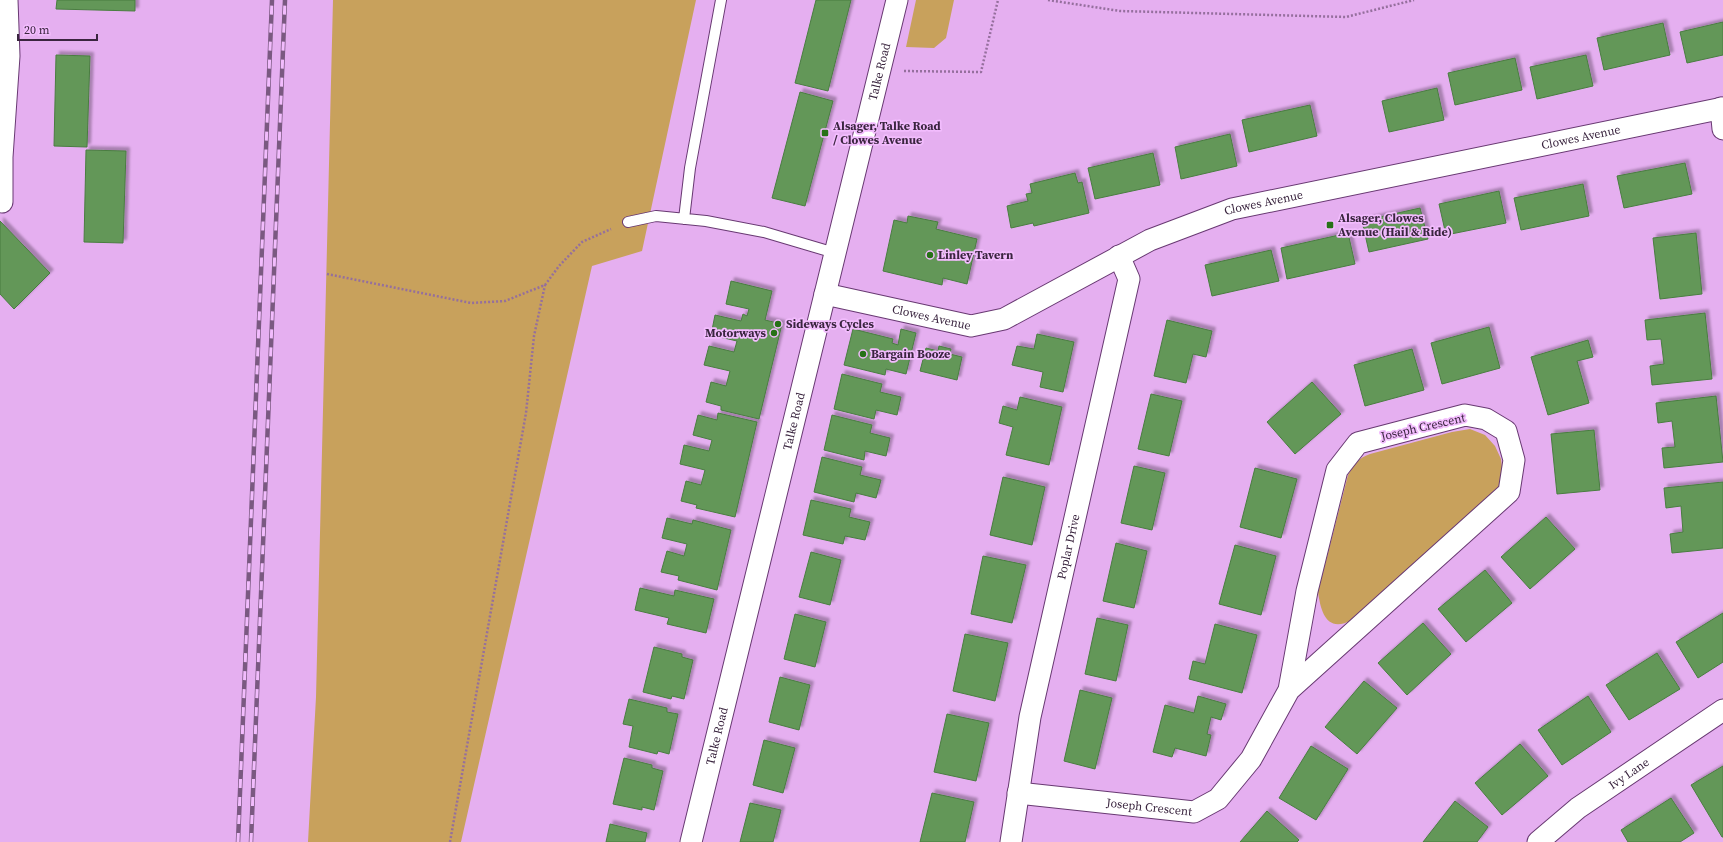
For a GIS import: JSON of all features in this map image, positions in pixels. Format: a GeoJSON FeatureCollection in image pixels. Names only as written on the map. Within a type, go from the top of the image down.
{"type":"FeatureCollection","features":[{"type":"Feature","properties":{"kind":"street"},"geometry":{"type":"LineString","coordinates":[[2,202],[1,157],[9,56],[8,0]]}},
{"type":"Feature","properties":{"kind":"street","name":"Talke Road"},"geometry":{"type":"LineString","coordinates":[[691,842],[897,0]]}},
{"type":"Feature","properties":{"kind":"street","name":"Clowes Avenue"},"geometry":{"type":"LineString","coordinates":[[825,294],[971,326],[1004,319],[1150,240],[1232,209],[1722,115]]}},
{"type":"Feature","properties":{"kind":"street","name":"Poplar Drive"},"geometry":{"type":"LineString","coordinates":[[1011,842],[1030,717],[1129,279],[1119,256]]}},
{"type":"Feature","properties":{"kind":"street","name":"Joseph Crescent"},"geometry":{"type":"LineString","coordinates":[[1018,793],[1194,812],[1218,799],[1251,759],[1289,690],[1307,591],[1337,470],[1358,443],[1465,415],[1486,419],[1506,431],[1514,460],[1509,492],[1289,690]]}},
{"type":"Feature","properties":{"kind":"street","name":"Ivy Lane"},"geometry":{"type":"LineString","coordinates":[[1538,842],[1578,808],[1723,710]]}},
{"type":"Feature","properties":{"kind":"lane"},"geometry":{"type":"LineString","coordinates":[[684,219],[690,168],[721,0]]}},
{"type":"Feature","properties":{"kind":"lane"},"geometry":{"type":"LineString","coordinates":[[628,222],[656,216],[684,219],[764,232],[835,253]]}},
{"type":"Feature","properties":{"kind":"path"},"geometry":{"type":"LineString","coordinates":[[880,70],[981,72],[998,0]]}},
{"type":"Feature","properties":{"kind":"path"},"geometry":{"type":"LineString","coordinates":[[1048,0],[1120,11],[1346,17],[1414,0]]}},
{"type":"Feature","properties":{"kind":"path"},"geometry":{"type":"LineString","coordinates":[[450,842],[526,413],[534,336],[545,284],[559,266],[582,242],[628,222]]}},
{"type":"Feature","properties":{"kind":"path"},"geometry":{"type":"LineString","coordinates":[[327,274],[471,303],[505,301],[545,284]]}},
{"type":"Feature","properties":{"kind":"shaded area"},"geometry":{"type":"Polygon","coordinates":[[[333,0],[696,0],[642,251],[592,266],[461,842],[308,842],[316,697],[333,0]]]}},
{"type":"Feature","properties":{"kind":"shaded area"},"geometry":{"type":"Polygon","coordinates":[[[916,0],[954,0],[946,38],[934,48],[906,47],[916,0]]]}},
{"type":"Feature","properties":{"kind":"shaded area"},"geometry":{"type":"Polygon","coordinates":[[[1470,429],[1485,435],[1495,446],[1501,459],[1503,476],[1497,492],[1352,620],[1337,624],[1331,622],[1323,614],[1318,592],[1348,475],[1354,465],[1359,460],[1370,454],[1452,432],[1470,429]]]}},
{"type":"Feature","properties":{"kind":"building"},"geometry":{"type":"Polygon","coordinates":[[[57,0],[135,0],[135,11],[56,9],[57,0]]]}},
{"type":"Feature","properties":{"kind":"building"},"geometry":{"type":"Polygon","coordinates":[[[816,0],[851,0],[828,91],[795,83],[816,0]]]}},
{"type":"Feature","properties":{"kind":"building"},"geometry":{"type":"Polygon","coordinates":[[[1723,22],[1723,55],[1687,63],[1680,32],[1723,22]]]}},
{"type":"Feature","properties":{"kind":"building"},"geometry":{"type":"Polygon","coordinates":[[[1663,23],[1670,55],[1604,70],[1597,38],[1663,23]]]}},
{"type":"Feature","properties":{"kind":"building"},"geometry":{"type":"Polygon","coordinates":[[[56,55],[90,56],[87,147],[54,146],[56,55]]]}},
{"type":"Feature","properties":{"kind":"building"},"geometry":{"type":"Polygon","coordinates":[[[1586,55],[1593,86],[1537,99],[1530,67],[1586,55]]]}},
{"type":"Feature","properties":{"kind":"building"},"geometry":{"type":"Polygon","coordinates":[[[1515,58],[1522,90],[1455,105],[1448,73],[1515,58]]]}},
{"type":"Feature","properties":{"kind":"building"},"geometry":{"type":"Polygon","coordinates":[[[1437,88],[1444,120],[1389,132],[1382,101],[1437,88]]]}},
{"type":"Feature","properties":{"kind":"building"},"geometry":{"type":"Polygon","coordinates":[[[800,92],[833,101],[805,206],[772,198],[800,92]]]}},
{"type":"Feature","properties":{"kind":"building"},"geometry":{"type":"Polygon","coordinates":[[[1310,105],[1317,136],[1249,152],[1242,120],[1310,105]]]}},
{"type":"Feature","properties":{"kind":"building"},"geometry":{"type":"Polygon","coordinates":[[[1230,134],[1237,166],[1181,179],[1175,147],[1230,134]]]}},
{"type":"Feature","properties":{"kind":"building"},"geometry":{"type":"Polygon","coordinates":[[[86,150],[126,151],[123,243],[84,242],[86,150]]]}},
{"type":"Feature","properties":{"kind":"building"},"geometry":{"type":"Polygon","coordinates":[[[1153,153],[1160,185],[1095,199],[1088,168],[1153,153]]]}},
{"type":"Feature","properties":{"kind":"building"},"geometry":{"type":"Polygon","coordinates":[[[1685,163],[1692,194],[1624,208],[1617,176],[1685,163]]]}},
{"type":"Feature","properties":{"kind":"building"},"geometry":{"type":"Polygon","coordinates":[[[1075,173],[1078,183],[1082,182],[1089,213],[1034,226],[1033,223],[1011,228],[1007,206],[1028,201],[1026,194],[1032,193],[1030,184],[1075,173]]]}},
{"type":"Feature","properties":{"kind":"building"},"geometry":{"type":"Polygon","coordinates":[[[1583,184],[1589,216],[1521,230],[1514,198],[1583,184]]]}},
{"type":"Feature","properties":{"kind":"building"},"geometry":{"type":"Polygon","coordinates":[[[1499,191],[1506,223],[1446,235],[1439,204],[1499,191]]]}},
{"type":"Feature","properties":{"kind":"building"},"geometry":{"type":"Polygon","coordinates":[[[1420,208],[1428,239],[1369,252],[1362,221],[1420,208]]]}},
{"type":"Feature","properties":{"kind":"building","name":"Linley Tavern"},"geometry":{"type":"Polygon","coordinates":[[[908,216],[938,222],[936,229],[977,239],[967,284],[943,278],[942,285],[883,271],[894,220],[907,223],[908,216]]]}},
{"type":"Feature","properties":{"kind":"building"},"geometry":{"type":"Polygon","coordinates":[[[0,221],[50,273],[14,309],[0,294],[0,221]]]}},
{"type":"Feature","properties":{"kind":"building"},"geometry":{"type":"Polygon","coordinates":[[[1348,233],[1355,264],[1287,279],[1281,248],[1348,233]]]}},
{"type":"Feature","properties":{"kind":"building"},"geometry":{"type":"Polygon","coordinates":[[[1696,233],[1702,294],[1660,299],[1653,238],[1696,233]]]}},
{"type":"Feature","properties":{"kind":"building"},"geometry":{"type":"Polygon","coordinates":[[[1271,250],[1279,281],[1212,296],[1205,265],[1271,250]]]}},
{"type":"Feature","properties":{"kind":"building"},"geometry":{"type":"Polygon","coordinates":[[[731,281],[772,291],[765,320],[782,324],[759,419],[721,410],[721,406],[706,402],[711,382],[726,386],[730,371],[704,365],[709,346],[734,352],[737,341],[711,335],[715,315],[741,321],[743,314],[747,316],[749,309],[726,304],[731,281]]]}},
{"type":"Feature","properties":{"kind":"building"},"geometry":{"type":"Polygon","coordinates":[[[1705,313],[1712,379],[1652,385],[1650,366],[1664,364],[1661,339],[1647,340],[1645,320],[1705,313]]]}},
{"type":"Feature","properties":{"kind":"building"},"geometry":{"type":"Polygon","coordinates":[[[1167,320],[1212,331],[1206,357],[1193,354],[1186,383],[1154,376],[1167,320]]]}},
{"type":"Feature","properties":{"kind":"building"},"geometry":{"type":"Polygon","coordinates":[[[1489,327],[1500,368],[1442,384],[1431,343],[1489,327]]]}},
{"type":"Feature","properties":{"kind":"building"},"geometry":{"type":"Polygon","coordinates":[[[853,329],[893,339],[892,343],[898,345],[901,329],[916,333],[906,374],[886,369],[885,375],[844,365],[853,329]]]}},
{"type":"Feature","properties":{"kind":"building"},"geometry":{"type":"Polygon","coordinates":[[[1037,334],[1074,342],[1063,392],[1040,387],[1043,372],[1012,365],[1017,346],[1034,349],[1037,334]]]}},
{"type":"Feature","properties":{"kind":"building"},"geometry":{"type":"Polygon","coordinates":[[[1588,340],[1593,357],[1577,361],[1589,403],[1548,415],[1531,357],[1588,340]]]}},
{"type":"Feature","properties":{"kind":"building"},"geometry":{"type":"Polygon","coordinates":[[[939,346],[951,349],[950,354],[962,357],[957,380],[920,371],[926,348],[938,351],[939,346]]]}},
{"type":"Feature","properties":{"kind":"building"},"geometry":{"type":"Polygon","coordinates":[[[1412,349],[1424,390],[1365,406],[1354,365],[1412,349]]]}},
{"type":"Feature","properties":{"kind":"building"},"geometry":{"type":"Polygon","coordinates":[[[842,374],[882,384],[880,392],[901,397],[897,415],[876,410],[874,419],[834,409],[842,374]]]}},
{"type":"Feature","properties":{"kind":"building"},"geometry":{"type":"Polygon","coordinates":[[[1312,382],[1341,414],[1295,454],[1267,422],[1312,382]]]}},
{"type":"Feature","properties":{"kind":"building"},"geometry":{"type":"Polygon","coordinates":[[[1151,394],[1182,401],[1169,456],[1138,449],[1151,394]]]}},
{"type":"Feature","properties":{"kind":"building"},"geometry":{"type":"Polygon","coordinates":[[[1716,396],[1723,462],[1664,468],[1662,448],[1675,447],[1672,421],[1658,423],[1656,403],[1716,396]]]}},
{"type":"Feature","properties":{"kind":"building"},"geometry":{"type":"Polygon","coordinates":[[[1020,397],[1062,407],[1049,465],[1006,455],[1013,427],[999,423],[1003,406],[1017,410],[1020,397]]]}},
{"type":"Feature","properties":{"kind":"building"},"geometry":{"type":"Polygon","coordinates":[[[718,413],[757,422],[735,517],[696,508],[697,505],[681,501],[686,481],[701,485],[705,470],[680,464],[684,445],[709,451],[712,440],[693,435],[698,415],[717,420],[718,413]]]}},
{"type":"Feature","properties":{"kind":"building"},"geometry":{"type":"Polygon","coordinates":[[[832,415],[872,425],[870,433],[890,438],[886,456],[865,451],[864,460],[824,450],[832,415]]]}},
{"type":"Feature","properties":{"kind":"building"},"geometry":{"type":"Polygon","coordinates":[[[1594,430],[1600,490],[1557,494],[1551,434],[1594,430]]]}},
{"type":"Feature","properties":{"kind":"building"},"geometry":{"type":"Polygon","coordinates":[[[822,457],[862,467],[860,475],[881,480],[876,498],[856,493],[854,502],[814,492],[822,457]]]}},
{"type":"Feature","properties":{"kind":"building"},"geometry":{"type":"Polygon","coordinates":[[[1134,466],[1165,473],[1152,530],[1121,523],[1134,466]]]}},
{"type":"Feature","properties":{"kind":"building"},"geometry":{"type":"Polygon","coordinates":[[[1255,468],[1297,479],[1281,538],[1240,527],[1255,468]]]}},
{"type":"Feature","properties":{"kind":"building"},"geometry":{"type":"Polygon","coordinates":[[[1003,477],[1045,487],[1032,545],[990,535],[1003,477]]]}},
{"type":"Feature","properties":{"kind":"building"},"geometry":{"type":"Polygon","coordinates":[[[1723,482],[1723,548],[1672,553],[1670,534],[1683,532],[1681,506],[1666,508],[1664,488],[1723,482]]]}},
{"type":"Feature","properties":{"kind":"building"},"geometry":{"type":"Polygon","coordinates":[[[811,500],[851,509],[849,517],[870,522],[865,540],[845,536],[843,544],[803,535],[811,500]]]}},
{"type":"Feature","properties":{"kind":"building"},"geometry":{"type":"Polygon","coordinates":[[[1546,517],[1575,549],[1530,589],[1501,557],[1546,517]]]}},
{"type":"Feature","properties":{"kind":"building"},"geometry":{"type":"Polygon","coordinates":[[[667,518],[692,524],[693,520],[731,530],[717,590],[678,580],[679,576],[661,572],[667,551],[684,556],[687,544],[662,538],[667,518]]]}},
{"type":"Feature","properties":{"kind":"building"},"geometry":{"type":"Polygon","coordinates":[[[1116,543],[1147,551],[1134,608],[1103,601],[1116,543]]]}},
{"type":"Feature","properties":{"kind":"building"},"geometry":{"type":"Polygon","coordinates":[[[1235,545],[1276,556],[1261,615],[1219,604],[1235,545]]]}},
{"type":"Feature","properties":{"kind":"building"},"geometry":{"type":"Polygon","coordinates":[[[811,552],[841,560],[830,605],[799,597],[811,552]]]}},
{"type":"Feature","properties":{"kind":"building"},"geometry":{"type":"Polygon","coordinates":[[[983,556],[1026,565],[1012,623],[971,614],[983,556]]]}},
{"type":"Feature","properties":{"kind":"building"},"geometry":{"type":"Polygon","coordinates":[[[1485,570],[1512,603],[1466,642],[1438,609],[1485,570]]]}},
{"type":"Feature","properties":{"kind":"building"},"geometry":{"type":"Polygon","coordinates":[[[640,588],[674,596],[675,590],[714,599],[706,633],[667,624],[669,618],[635,610],[640,588]]]}},
{"type":"Feature","properties":{"kind":"building"},"geometry":{"type":"Polygon","coordinates":[[[1723,613],[1723,662],[1698,678],[1676,642],[1723,613]]]}},
{"type":"Feature","properties":{"kind":"building"},"geometry":{"type":"Polygon","coordinates":[[[795,614],[826,622],[815,667],[784,659],[795,614]]]}},
{"type":"Feature","properties":{"kind":"building"},"geometry":{"type":"Polygon","coordinates":[[[1097,618],[1128,625],[1116,681],[1085,674],[1097,618]]]}},
{"type":"Feature","properties":{"kind":"building"},"geometry":{"type":"Polygon","coordinates":[[[1423,623],[1451,654],[1407,695],[1378,663],[1423,623]]]}},
{"type":"Feature","properties":{"kind":"building"},"geometry":{"type":"Polygon","coordinates":[[[1215,624],[1257,635],[1242,693],[1189,679],[1193,661],[1205,664],[1215,624]]]}},
{"type":"Feature","properties":{"kind":"building"},"geometry":{"type":"Polygon","coordinates":[[[965,634],[1008,643],[995,701],[953,691],[965,634]]]}},
{"type":"Feature","properties":{"kind":"building"},"geometry":{"type":"Polygon","coordinates":[[[654,647],[682,654],[682,657],[693,660],[684,699],[672,696],[671,699],[643,692],[654,647]]]}},
{"type":"Feature","properties":{"kind":"building"},"geometry":{"type":"Polygon","coordinates":[[[1657,653],[1680,689],[1629,720],[1606,685],[1657,653]]]}},
{"type":"Feature","properties":{"kind":"building"},"geometry":{"type":"Polygon","coordinates":[[[780,677],[810,685],[799,730],[769,722],[780,677]]]}},
{"type":"Feature","properties":{"kind":"building"},"geometry":{"type":"Polygon","coordinates":[[[1364,681],[1397,708],[1357,754],[1325,727],[1364,681]]]}},
{"type":"Feature","properties":{"kind":"building"},"geometry":{"type":"Polygon","coordinates":[[[1080,690],[1112,698],[1095,769],[1064,761],[1080,690]]]}},
{"type":"Feature","properties":{"kind":"building"},"geometry":{"type":"Polygon","coordinates":[[[1198,696],[1226,704],[1221,720],[1211,717],[1207,734],[1211,735],[1206,756],[1175,748],[1172,757],[1153,752],[1165,705],[1194,713],[1198,696]]]}},
{"type":"Feature","properties":{"kind":"building"},"geometry":{"type":"Polygon","coordinates":[[[1588,696],[1611,732],[1562,765],[1538,730],[1588,696]]]}},
{"type":"Feature","properties":{"kind":"building"},"geometry":{"type":"Polygon","coordinates":[[[629,699],[667,708],[667,712],[678,714],[669,754],[658,751],[657,754],[629,747],[633,726],[623,724],[629,699]]]}},
{"type":"Feature","properties":{"kind":"building"},"geometry":{"type":"Polygon","coordinates":[[[947,714],[989,723],[976,781],[934,772],[947,714]]]}},
{"type":"Feature","properties":{"kind":"building"},"geometry":{"type":"Polygon","coordinates":[[[764,740],[795,748],[783,793],[753,785],[764,740]]]}},
{"type":"Feature","properties":{"kind":"building"},"geometry":{"type":"Polygon","coordinates":[[[1520,744],[1548,776],[1502,815],[1475,783],[1520,744]]]}},
{"type":"Feature","properties":{"kind":"building"},"geometry":{"type":"Polygon","coordinates":[[[1311,746],[1348,769],[1316,820],[1279,798],[1311,746]]]}},
{"type":"Feature","properties":{"kind":"building"},"geometry":{"type":"Polygon","coordinates":[[[624,758],[652,765],[652,768],[663,771],[654,810],[642,807],[642,810],[613,804],[624,758]]]}},
{"type":"Feature","properties":{"kind":"building"},"geometry":{"type":"Polygon","coordinates":[[[1723,766],[1723,837],[1722,837],[1691,785],[1723,766]]]}},
{"type":"Feature","properties":{"kind":"building"},"geometry":{"type":"Polygon","coordinates":[[[932,793],[974,802],[965,842],[920,842],[932,793]]]}},
{"type":"Feature","properties":{"kind":"building"},"geometry":{"type":"Polygon","coordinates":[[[1671,798],[1694,833],[1680,842],[1628,842],[1621,830],[1671,798]]]}},
{"type":"Feature","properties":{"kind":"building"},"geometry":{"type":"Polygon","coordinates":[[[1455,801],[1488,827],[1477,842],[1423,842],[1455,801]]]}},
{"type":"Feature","properties":{"kind":"building"},"geometry":{"type":"Polygon","coordinates":[[[750,803],[781,810],[773,842],[740,842],[750,803]]]}},
{"type":"Feature","properties":{"kind":"building"},"geometry":{"type":"Polygon","coordinates":[[[1267,811],[1299,840],[1297,842],[1240,842],[1267,811]]]}},
{"type":"Feature","properties":{"kind":"building"},"geometry":{"type":"Polygon","coordinates":[[[610,824],[647,833],[645,842],[606,842],[610,824]]]}},
{"type":"Feature","properties":{"kind":"railway"},"geometry":{"type":"LineString","coordinates":[[238,842],[272,0]]}},
{"type":"Feature","properties":{"kind":"railway"},"geometry":{"type":"LineString","coordinates":[[251,842],[285,0]]}},
{"type":"Feature","properties":{"kind":"place","name":"Alsager, Talke Road / Clowes Avenue"},"geometry":{"type":"Point","coordinates":[825,133]}},
{"type":"Feature","properties":{"kind":"place","name":"Alsager, Clowes Avenue (Hail & Ride)"},"geometry":{"type":"Point","coordinates":[1330,225]}},
{"type":"Feature","properties":{"kind":"place","name":"Linley Tavern"},"geometry":{"type":"Point","coordinates":[930,255]}},
{"type":"Feature","properties":{"kind":"place","name":"Sideways Cycles"},"geometry":{"type":"Point","coordinates":[778,324]}},
{"type":"Feature","properties":{"kind":"place","name":"Motorways"},"geometry":{"type":"Point","coordinates":[774,333]}},
{"type":"Feature","properties":{"kind":"place","name":"Bargain Booze"},"geometry":{"type":"Point","coordinates":[863,354]}}]}
